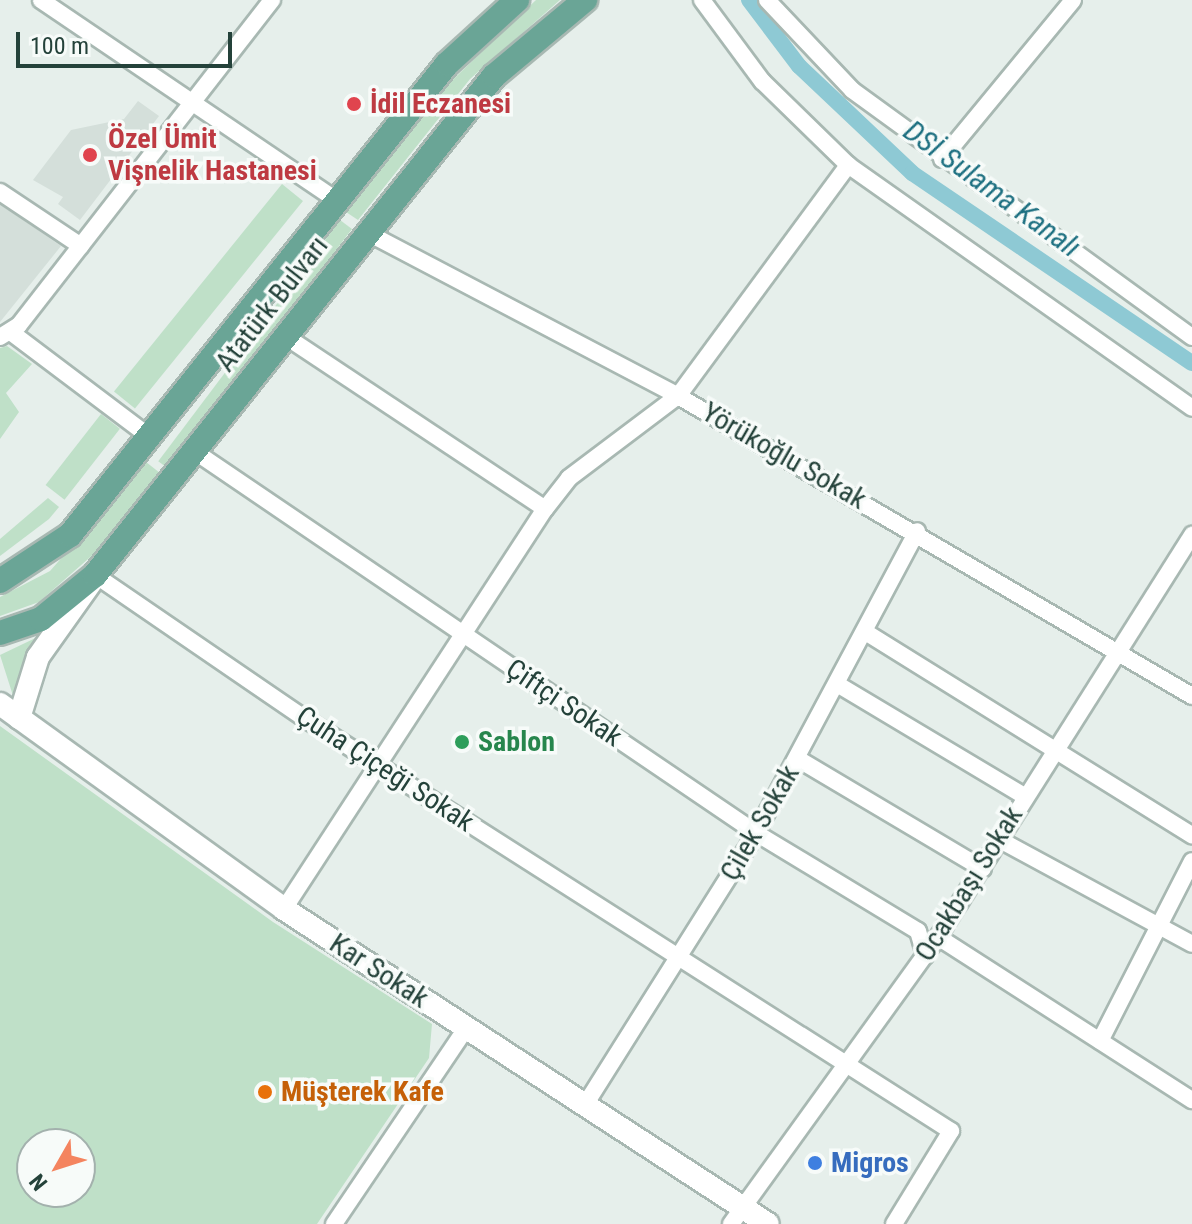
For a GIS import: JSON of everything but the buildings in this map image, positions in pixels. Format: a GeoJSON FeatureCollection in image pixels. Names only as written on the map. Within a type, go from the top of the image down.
{"type":"FeatureCollection","features":[{"type":"Feature","properties":{"kind":"main road","name":"Atatürk Bulvarı"},"geometry":{"type":"LineString","coordinates":[[0,581],[70,535],[447,64],[517,0]]}},
{"type":"Feature","properties":{"kind":"main road","name":"Atatürk Bulvarı"},"geometry":{"type":"LineString","coordinates":[[0,633],[41,619],[95,575],[517,51],[585,0]]}},
{"type":"Feature","properties":{"kind":"street"},"geometry":{"type":"LineString","coordinates":[[41,0],[338,201]]}},
{"type":"Feature","properties":{"kind":"street"},"geometry":{"type":"LineString","coordinates":[[150,437],[6,335],[81,246],[272,0]]}},
{"type":"Feature","properties":{"kind":"street"},"geometry":{"type":"LineString","coordinates":[[702,0],[762,81],[848,165],[1192,408]]}},
{"type":"Feature","properties":{"kind":"street"},"geometry":{"type":"LineString","coordinates":[[767,0],[852,90],[942,159],[1192,337]]}},
{"type":"Feature","properties":{"kind":"street"},"geometry":{"type":"LineString","coordinates":[[942,159],[1073,0]]}},
{"type":"Feature","properties":{"kind":"street"},"geometry":{"type":"LineString","coordinates":[[284,909],[545,509],[569,478],[678,396],[848,165]]}},
{"type":"Feature","properties":{"kind":"street"},"geometry":{"type":"LineString","coordinates":[[0,192],[81,246]]}},
{"type":"Feature","properties":{"kind":"street","name":"Yörükoğlu Sokak"},"geometry":{"type":"LineString","coordinates":[[368,233],[678,396],[917,531],[1192,696]]}},
{"type":"Feature","properties":{"kind":"street"},"geometry":{"type":"LineString","coordinates":[[285,336],[545,509]]}},
{"type":"Feature","properties":{"kind":"street","name":"Çiftçi Sokak"},"geometry":{"type":"LineString","coordinates":[[194,451],[756,833],[918,931],[925,956]]}},
{"type":"Feature","properties":{"kind":"street","name":"Çilek Sokak"},"geometry":{"type":"LineString","coordinates":[[585,1105],[756,833],[867,633],[917,531]]}},
{"type":"Feature","properties":{"kind":"street","name":"Ocakbaşı Sokak"},"geometry":{"type":"LineString","coordinates":[[737,1216],[938,937],[983,869],[1114,650],[1192,535]]}},
{"type":"Feature","properties":{"kind":"street"},"geometry":{"type":"LineString","coordinates":[[19,718],[38,657],[95,575]]}},
{"type":"Feature","properties":{"kind":"street","name":"Çuha Çiçeği Sokak"},"geometry":{"type":"LineString","coordinates":[[95,575],[377,765],[951,1131],[894,1224]]}},
{"type":"Feature","properties":{"kind":"street"},"geometry":{"type":"LineString","coordinates":[[867,633],[1192,835]]}},
{"type":"Feature","properties":{"kind":"street"},"geometry":{"type":"LineString","coordinates":[[837,684],[1024,796]]}},
{"type":"Feature","properties":{"kind":"street","name":"Kar Sokak"},"geometry":{"type":"LineString","coordinates":[[0,704],[284,909],[585,1105],[737,1216],[768,1224]]}},
{"type":"Feature","properties":{"kind":"street"},"geometry":{"type":"LineString","coordinates":[[798,759],[983,869]]}},
{"type":"Feature","properties":{"kind":"street"},"geometry":{"type":"LineString","coordinates":[[1000,840],[1192,944]]}},
{"type":"Feature","properties":{"kind":"street"},"geometry":{"type":"LineString","coordinates":[[1100,1041],[1192,861]]}},
{"type":"Feature","properties":{"kind":"street"},"geometry":{"type":"LineString","coordinates":[[938,937],[1192,1100]]}},
{"type":"Feature","properties":{"kind":"street"},"geometry":{"type":"LineString","coordinates":[[334,1224],[466,1028]]}},
{"type":"Feature","properties":{"kind":"shaded area","name":"Özel Ümit Vişnelik Hastanesi"},"geometry":{"type":"Polygon","coordinates":[[[138,101],[159,116],[80,220],[58,204],[63,197],[33,180],[71,130],[124,119],[138,101]]]}},
{"type":"Feature","properties":{"kind":"shaded area"},"geometry":{"type":"Polygon","coordinates":[[[0,204],[61,246],[0,322],[0,204]]]}},
{"type":"Feature","properties":{"kind":"green space"},"geometry":{"type":"Polygon","coordinates":[[[536,0],[560,0],[470,79],[358,220],[346,212],[439,93],[536,0]]]}},
{"type":"Feature","properties":{"kind":"green space"},"geometry":{"type":"Polygon","coordinates":[[[282,184],[303,201],[135,408],[114,391],[282,184]]]}},
{"type":"Feature","properties":{"kind":"green space"},"geometry":{"type":"Polygon","coordinates":[[[340,220],[352,229],[170,470],[158,461],[340,220]]]}},
{"type":"Feature","properties":{"kind":"green space"},"geometry":{"type":"Polygon","coordinates":[[[7,346],[32,364],[6,393],[19,412],[0,439],[0,348],[7,346]]]}},
{"type":"Feature","properties":{"kind":"green space"},"geometry":{"type":"Polygon","coordinates":[[[101,414],[120,429],[65,500],[46,485],[101,414]]]}},
{"type":"Feature","properties":{"kind":"green space"},"geometry":{"type":"Polygon","coordinates":[[[146,462],[160,473],[96,552],[39,602],[0,616],[0,597],[50,571],[146,462]]]}},
{"type":"Feature","properties":{"kind":"green space"},"geometry":{"type":"Polygon","coordinates":[[[48,498],[59,507],[49,519],[0,556],[0,539],[48,498]]]}},
{"type":"Feature","properties":{"kind":"green space"},"geometry":{"type":"Polygon","coordinates":[[[46,633],[22,668],[15,702],[0,655],[46,633]]]}},
{"type":"Feature","properties":{"kind":"green space"},"geometry":{"type":"Polygon","coordinates":[[[0,726],[273,922],[432,1024],[429,1058],[317,1224],[0,1224],[0,726]]]}},
{"type":"Feature","properties":{"kind":"waterway","name":"DSİ Sulama Kanalı"},"geometry":{"type":"LineString","coordinates":[[749,0],[799,66],[912,173],[1192,363]]}},
{"type":"Feature","properties":{"kind":"place","name":"İdil Eczanesi"},"geometry":{"type":"Point","coordinates":[354,104]}},
{"type":"Feature","properties":{"kind":"place","name":"Özel Ümit Vişnelik Hastanesi"},"geometry":{"type":"Point","coordinates":[90,155]}},
{"type":"Feature","properties":{"kind":"place","name":"Sablon"},"geometry":{"type":"Point","coordinates":[462,742]}},
{"type":"Feature","properties":{"kind":"place","name":"Müşterek Kafe"},"geometry":{"type":"Point","coordinates":[265,1092]}},
{"type":"Feature","properties":{"kind":"place","name":"Migros"},"geometry":{"type":"Point","coordinates":[815,1163]}}]}
